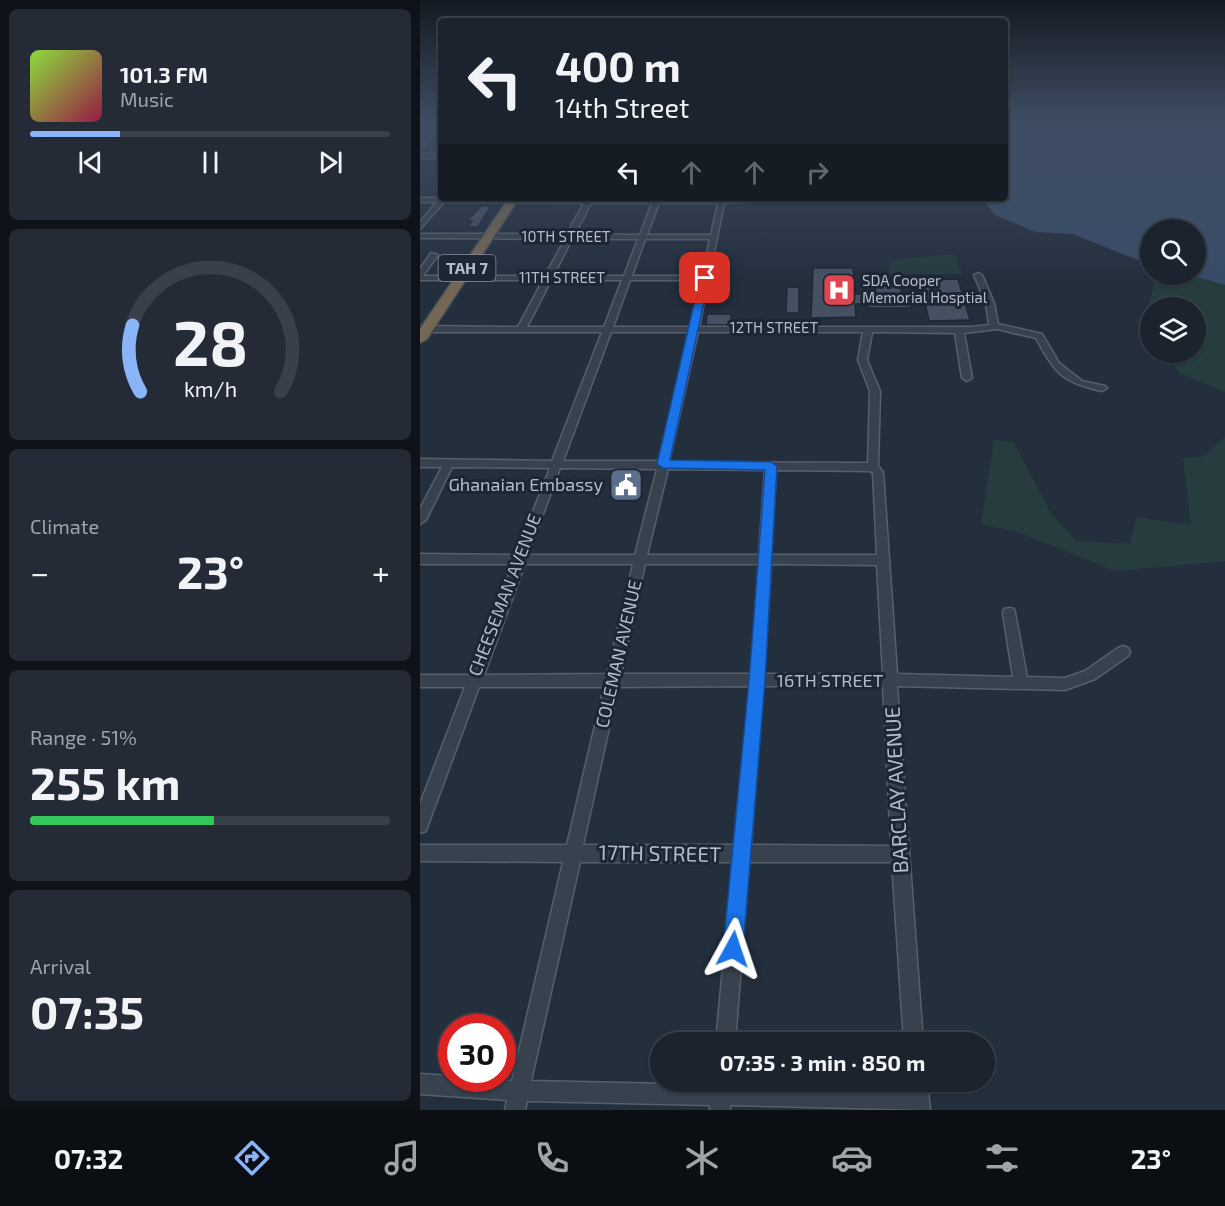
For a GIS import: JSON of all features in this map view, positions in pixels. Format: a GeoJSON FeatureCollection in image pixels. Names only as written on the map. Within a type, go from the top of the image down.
{"type":"FeatureCollection","features":[{"type":"Feature","properties":{"kind":"highway","name":"TAH 7"},"geometry":{"type":"LineString","coordinates":[[422,332],[513,201]]}},
{"type":"Feature","properties":{"kind":"street"},"geometry":{"type":"LineString","coordinates":[[420,200],[438,199]]}},
{"type":"Feature","properties":{"kind":"street"},"geometry":{"type":"LineString","coordinates":[[420,227],[442,201]]}},
{"type":"Feature","properties":{"kind":"street"},"geometry":{"type":"LineString","coordinates":[[522,328],[589,201]]}},
{"type":"Feature","properties":{"kind":"street","name":"CHEESEMAN AVENUE"},"geometry":{"type":"LineString","coordinates":[[420,825],[472,681],[655,201]]}},
{"type":"Feature","properties":{"kind":"street","name":"COLEMAN AVENUE"},"geometry":{"type":"LineString","coordinates":[[517,1100],[695,328],[721,201]]}},
{"type":"Feature","properties":{"kind":"street","name":"10TH STREET"},"geometry":{"type":"LineString","coordinates":[[420,236],[713,237]]}},
{"type":"Feature","properties":{"kind":"street"},"geometry":{"type":"LineString","coordinates":[[420,276],[434,255]]}},
{"type":"Feature","properties":{"kind":"street"},"geometry":{"type":"LineString","coordinates":[[978,275],[990,303],[994,326]]}},
{"type":"Feature","properties":{"kind":"street","name":"11TH STREET"},"geometry":{"type":"LineString","coordinates":[[420,276],[705,278]]}},
{"type":"Feature","properties":{"kind":"street","name":"12TH STREET"},"geometry":{"type":"LineString","coordinates":[[422,332],[522,328],[959,330],[994,326],[1040,336],[1055,365],[1079,383],[1102,388]]}},
{"type":"Feature","properties":{"kind":"street","name":"BARCLAY AVENUE"},"geometry":{"type":"LineString","coordinates":[[868,329],[862,352],[863,364],[873,381],[874,392],[873,467],[878,472],[900,854],[913,1032]]}},
{"type":"Feature","properties":{"kind":"street"},"geometry":{"type":"LineString","coordinates":[[959,330],[967,378]]}},
{"type":"Feature","properties":{"kind":"street"},"geometry":{"type":"LineString","coordinates":[[420,463],[873,467]]}},
{"type":"Feature","properties":{"kind":"street"},"geometry":{"type":"LineString","coordinates":[[420,519],[449,463]]}},
{"type":"Feature","properties":{"kind":"street"},"geometry":{"type":"LineString","coordinates":[[727,1032],[757,681],[771,466]]}},
{"type":"Feature","properties":{"kind":"street"},"geometry":{"type":"LineString","coordinates":[[420,559],[882,560]]}},
{"type":"Feature","properties":{"kind":"street"},"geometry":{"type":"LineString","coordinates":[[1009,613],[1021,684]]}},
{"type":"Feature","properties":{"kind":"street","name":"16TH STREET"},"geometry":{"type":"LineString","coordinates":[[420,681],[891,680],[1065,684],[1090,675],[1123,652]]}},
{"type":"Feature","properties":{"kind":"street","name":"17TH STREET"},"geometry":{"type":"LineString","coordinates":[[420,853],[900,854]]}},
{"type":"Feature","properties":{"kind":"street"},"geometry":{"type":"LineString","coordinates":[[420,1084],[517,1100],[721,1095],[919,1097]]}},
{"type":"Feature","properties":{"kind":"green space"},"geometry":{"type":"Polygon","coordinates":[[[954,254],[963,274],[889,274],[889,260],[954,254]]]}},
{"type":"Feature","properties":{"kind":"green space"},"geometry":{"type":"Polygon","coordinates":[[[1206,280],[1225,285],[1225,392],[1180,373],[1173,363],[1206,363],[1206,297],[1151,297],[1154,286],[1206,285],[1206,280]]]}},
{"type":"Feature","properties":{"kind":"green space"},"geometry":{"type":"Polygon","coordinates":[[[1225,437],[1225,561],[1116,571],[1020,533],[981,524],[994,440],[1014,442],[1051,514],[1077,541],[1130,544],[1136,517],[1191,525],[1183,458],[1204,457],[1225,437]]]}},
{"type":"Feature","properties":{"kind":"water"},"geometry":{"type":"Polygon","coordinates":[[[1008,174],[1225,174],[1225,285],[1206,280],[1206,219],[1140,219],[1140,261],[1073,234],[1036,232],[995,215],[984,201],[1008,201],[1008,174]]]}},
{"type":"Feature","properties":{"kind":"building"},"geometry":{"type":"Polygon","coordinates":[[[481,206],[491,206],[478,227],[468,227],[472,221],[467,221],[481,206]]]}},
{"type":"Feature","properties":{"kind":"building"},"geometry":{"type":"Polygon","coordinates":[[[813,268],[853,268],[856,294],[876,294],[875,285],[900,284],[902,294],[908,294],[911,308],[869,308],[868,304],[855,304],[856,317],[811,318],[813,268]]]}},
{"type":"Feature","properties":{"kind":"building"},"geometry":{"type":"Polygon","coordinates":[[[958,279],[970,320],[929,321],[920,280],[958,279]]]}},
{"type":"Feature","properties":{"kind":"building"},"geometry":{"type":"Polygon","coordinates":[[[787,287],[799,287],[799,313],[786,313],[787,287]]]}},
{"type":"Feature","properties":{"kind":"building"},"geometry":{"type":"Polygon","coordinates":[[[707,314],[731,314],[731,325],[706,325],[707,314]]]}},
{"type":"Feature","properties":{"kind":"place","name":"SDA Cooper Memorial Hosptial"},"geometry":{"type":"Point","coordinates":[839,290]}},
{"type":"Feature","properties":{"kind":"place","name":"Ghanaian Embassy"},"geometry":{"type":"Point","coordinates":[626,485]}},
{"type":"Feature","properties":{"kind":"route"},"geometry":{"type":"LineString","coordinates":[[705,278],[682,389],[663,464],[771,466],[757,681],[733,949]]}}]}
